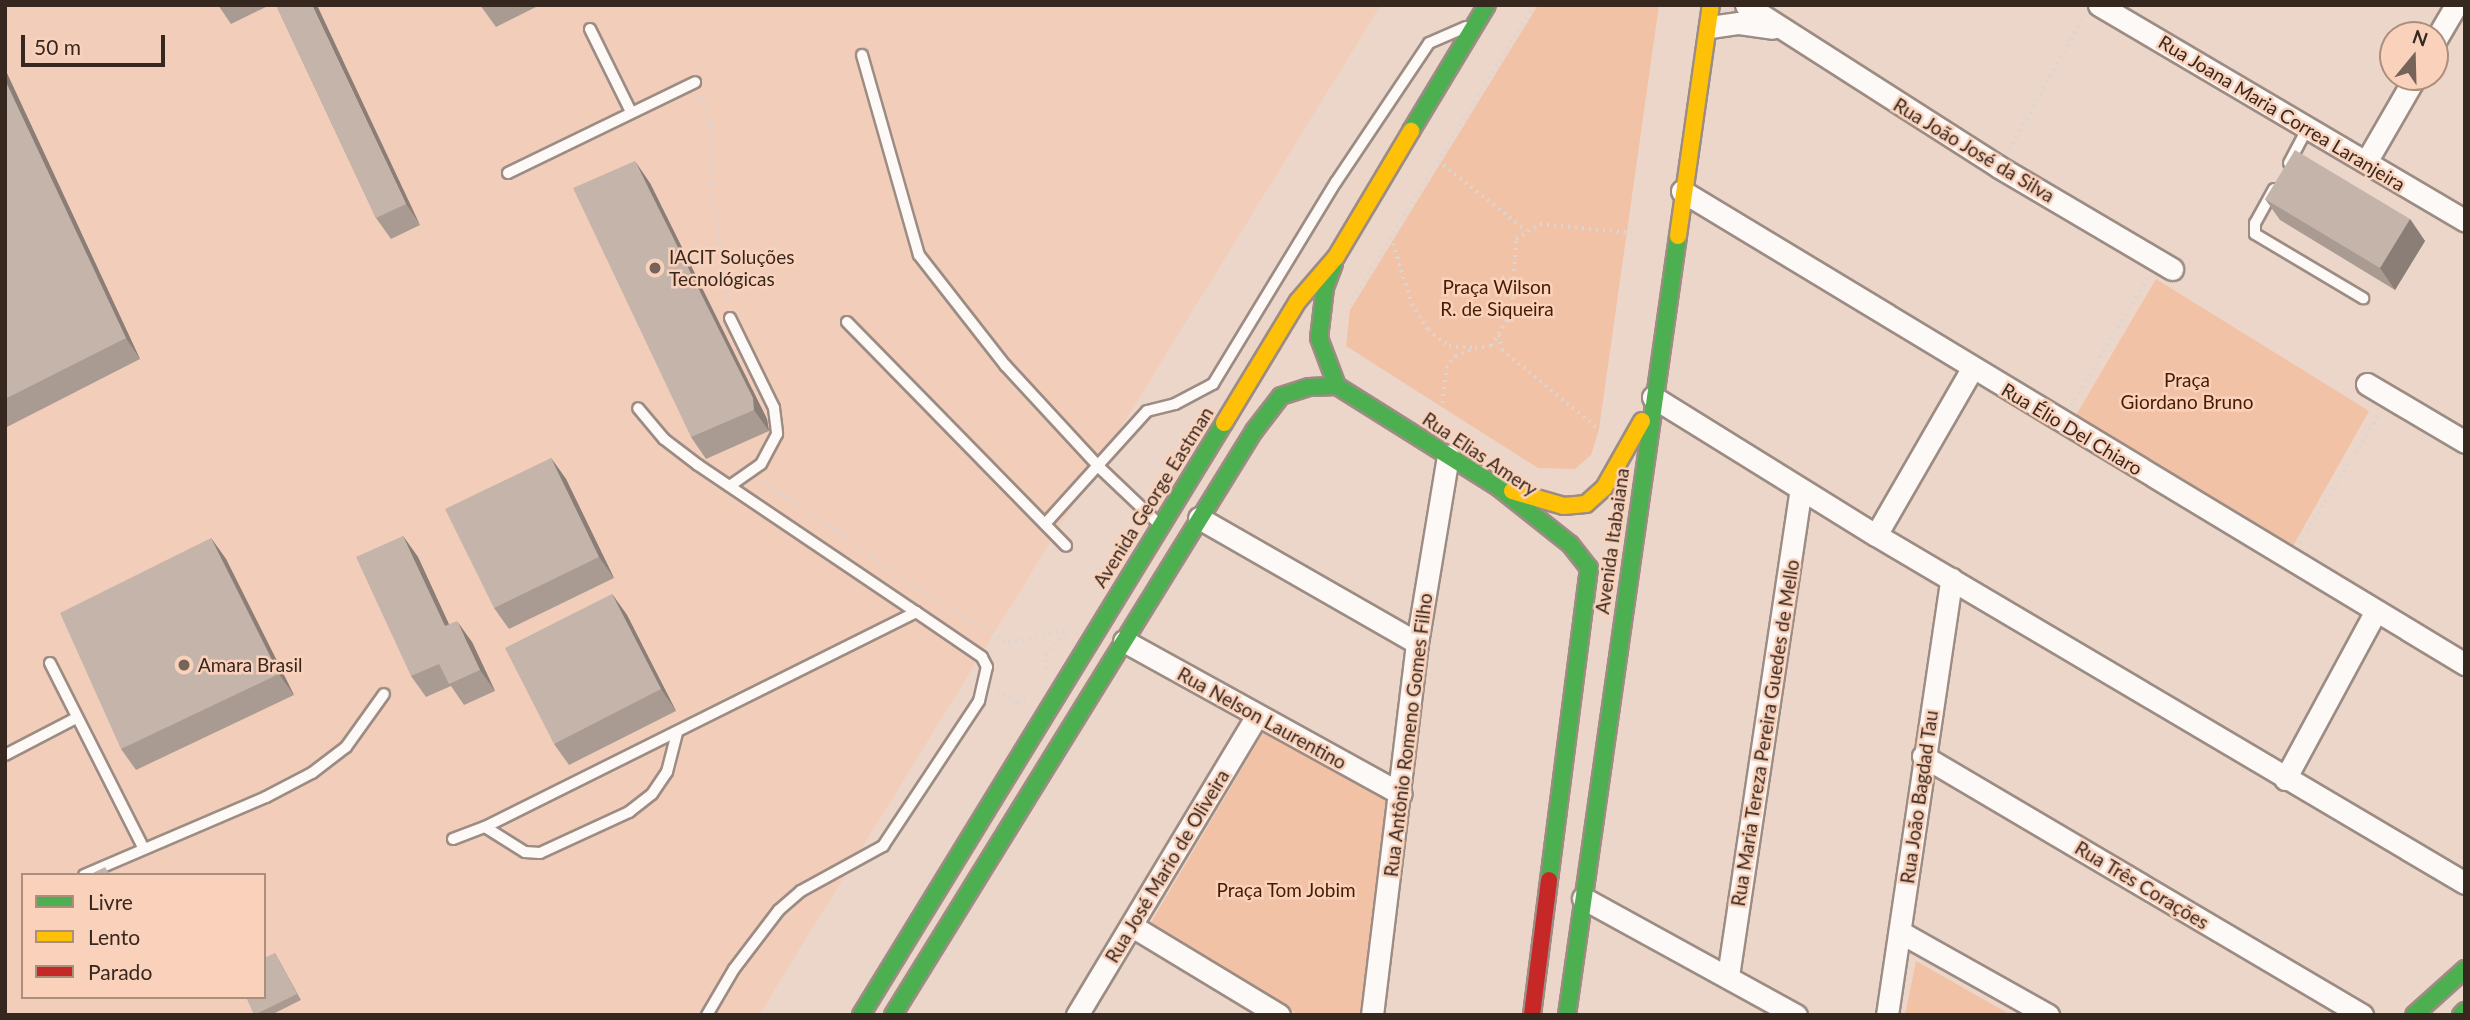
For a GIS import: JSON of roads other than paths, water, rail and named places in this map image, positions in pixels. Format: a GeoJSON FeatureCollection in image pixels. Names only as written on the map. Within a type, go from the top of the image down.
{"type":"FeatureCollection","features":[{"type":"Feature","properties":{"kind":"main road","name":"Avenida George Eastman"},"geometry":{"type":"LineString","coordinates":[[861,1015],[1298,301],[1336,257],[1487,5]]}},
{"type":"Feature","properties":{"kind":"main road"},"geometry":{"type":"LineString","coordinates":[[1710,27],[1711,5]]}},
{"type":"Feature","properties":{"kind":"main road","name":"Avenida Itabaiana"},"geometry":{"type":"LineString","coordinates":[[1567,1015],[1682,191],[1710,27]]}},
{"type":"Feature","properties":{"kind":"main road"},"geometry":{"type":"LineString","coordinates":[[893,1015],[1199,518],[1281,396],[1309,387],[1337,386],[1319,338],[1325,288],[1336,257]]}},
{"type":"Feature","properties":{"kind":"main road","name":"Rua Elias Amery"},"geometry":{"type":"LineString","coordinates":[[1337,386],[1498,487],[1570,544],[1589,568]]}},
{"type":"Feature","properties":{"kind":"main road"},"geometry":{"type":"LineString","coordinates":[[1498,487],[1564,506],[1586,504],[1604,488],[1653,397]]}},
{"type":"Feature","properties":{"kind":"main road","name":"Avenida Itabaiana"},"geometry":{"type":"LineString","coordinates":[[1532,1015],[1589,568]]}},
{"type":"Feature","properties":{"kind":"main road"},"geometry":{"type":"LineString","coordinates":[[2414,1015],[2465,969]]}},
{"type":"Feature","properties":{"kind":"street","name":"Rua João José da Silva"},"geometry":{"type":"LineString","coordinates":[[1746,5],[1779,29],[1999,167],[2165,264]]}},
{"type":"Feature","properties":{"kind":"street","name":"Rua Joana Maria Correa Laranjeira"},"geometry":{"type":"LineString","coordinates":[[2099,5],[2465,221]]}},
{"type":"Feature","properties":{"kind":"street"},"geometry":{"type":"LineString","coordinates":[[2447,21],[2456,5]]}},
{"type":"Feature","properties":{"kind":"street","name":"Rua João José da Silva"},"geometry":{"type":"LineString","coordinates":[[1710,27],[1739,23],[1779,29]]}},
{"type":"Feature","properties":{"kind":"street"},"geometry":{"type":"LineString","coordinates":[[2366,162],[2406,91]]}},
{"type":"Feature","properties":{"kind":"street","name":"Rua Élio Del Chiaro"},"geometry":{"type":"LineString","coordinates":[[1682,191],[1972,369],[2465,664]]}},
{"type":"Feature","properties":{"kind":"street"},"geometry":{"type":"LineString","coordinates":[[1875,535],[1972,369]]}},
{"type":"Feature","properties":{"kind":"street"},"geometry":{"type":"LineString","coordinates":[[2367,384],[2465,442]]}},
{"type":"Feature","properties":{"kind":"street"},"geometry":{"type":"LineString","coordinates":[[1653,397],[1875,535],[2465,883]]}},
{"type":"Feature","properties":{"kind":"street","name":"Rua Antônio Romeno Gomes Filho"},"geometry":{"type":"LineString","coordinates":[[1372,1015],[1401,794],[1417,643],[1448,456]]}},
{"type":"Feature","properties":{"kind":"street","name":"Rua Maria Tereza Pereira Guedes de Mello"},"geometry":{"type":"LineString","coordinates":[[1728,976],[1801,490]]}},
{"type":"Feature","properties":{"kind":"street"},"geometry":{"type":"LineString","coordinates":[[1199,518],[1417,643]]}},
{"type":"Feature","properties":{"kind":"street","name":"Rua João Bagdad Tau"},"geometry":{"type":"LineString","coordinates":[[1887,1015],[1951,579]]}},
{"type":"Feature","properties":{"kind":"street"},"geometry":{"type":"LineString","coordinates":[[2285,779],[2376,611]]}},
{"type":"Feature","properties":{"kind":"street","name":"Rua Nelson Laurentino"},"geometry":{"type":"LineString","coordinates":[[1124,640],[1401,794]]}},
{"type":"Feature","properties":{"kind":"street","name":"Rua José Mario de Oliveira"},"geometry":{"type":"LineString","coordinates":[[1077,1015],[1257,716]]}},
{"type":"Feature","properties":{"kind":"street","name":"Rua Três Corações"},"geometry":{"type":"LineString","coordinates":[[1923,756],[2362,1015]]}},
{"type":"Feature","properties":{"kind":"street"},"geometry":{"type":"LineString","coordinates":[[1583,898],[1796,1015]]}},
{"type":"Feature","properties":{"kind":"street"},"geometry":{"type":"LineString","coordinates":[[1132,926],[1279,1015]]}},
{"type":"Feature","properties":{"kind":"street"},"geometry":{"type":"LineString","coordinates":[[1900,932],[2048,1015]]}},
{"type":"Feature","properties":{"kind":"lane"},"geometry":{"type":"LineString","coordinates":[[1045,524],[1100,468],[1147,411],[1175,404],[1213,384],[1336,182],[1429,43],[1475,24]]}},
{"type":"Feature","properties":{"kind":"lane"},"geometry":{"type":"LineString","coordinates":[[590,29],[631,112]]}},
{"type":"Feature","properties":{"kind":"lane"},"geometry":{"type":"LineString","coordinates":[[862,55],[919,255],[1005,365],[1100,468],[1160,525]]}},
{"type":"Feature","properties":{"kind":"lane"},"geometry":{"type":"LineString","coordinates":[[508,173],[695,82]]}},
{"type":"Feature","properties":{"kind":"lane"},"geometry":{"type":"LineString","coordinates":[[2308,128],[2255,222],[2255,234],[2363,298]]}},
{"type":"Feature","properties":{"kind":"lane"},"geometry":{"type":"LineString","coordinates":[[730,318],[774,408],[777,434],[761,464],[731,485]]}},
{"type":"Feature","properties":{"kind":"lane"},"geometry":{"type":"LineString","coordinates":[[847,322],[1066,546]]}},
{"type":"Feature","properties":{"kind":"lane"},"geometry":{"type":"LineString","coordinates":[[638,408],[664,439],[982,657],[987,667],[979,701],[883,846],[801,891],[779,910],[734,969],[707,1015]]}},
{"type":"Feature","properties":{"kind":"lane"},"geometry":{"type":"LineString","coordinates":[[453,839],[485,827],[677,733],[916,612]]}},
{"type":"Feature","properties":{"kind":"lane"},"geometry":{"type":"LineString","coordinates":[[50,663],[143,847]]}},
{"type":"Feature","properties":{"kind":"lane"},"geometry":{"type":"LineString","coordinates":[[88,873],[143,847],[266,797],[312,773],[346,747],[384,694]]}},
{"type":"Feature","properties":{"kind":"lane"},"geometry":{"type":"LineString","coordinates":[[5,755],[76,718]]}},
{"type":"Feature","properties":{"kind":"lane"},"geometry":{"type":"LineString","coordinates":[[485,827],[525,852],[540,853],[629,812],[652,794],[667,772],[677,733]]}},
{"type":"Feature","properties":{"kind":"place","name":"IACIT Soluções Tecnológicas"},"geometry":{"type":"Point","coordinates":[655,268]}},
{"type":"Feature","properties":{"kind":"place","name":"Amara Brasil"},"geometry":{"type":"Point","coordinates":[184,665]}},
{"type":"Feature","properties":{"kind":"park label","name":"Praça Wilson R. de Siqueira"},"geometry":{"type":"Point","coordinates":[1497,298]}},
{"type":"Feature","properties":{"kind":"park label","name":"Praça Giordano Bruno"},"geometry":{"type":"Point","coordinates":[2187,391]}},
{"type":"Feature","properties":{"kind":"park label","name":"Praça Tom Jobim"},"geometry":{"type":"Point","coordinates":[1286,890]}}]}
